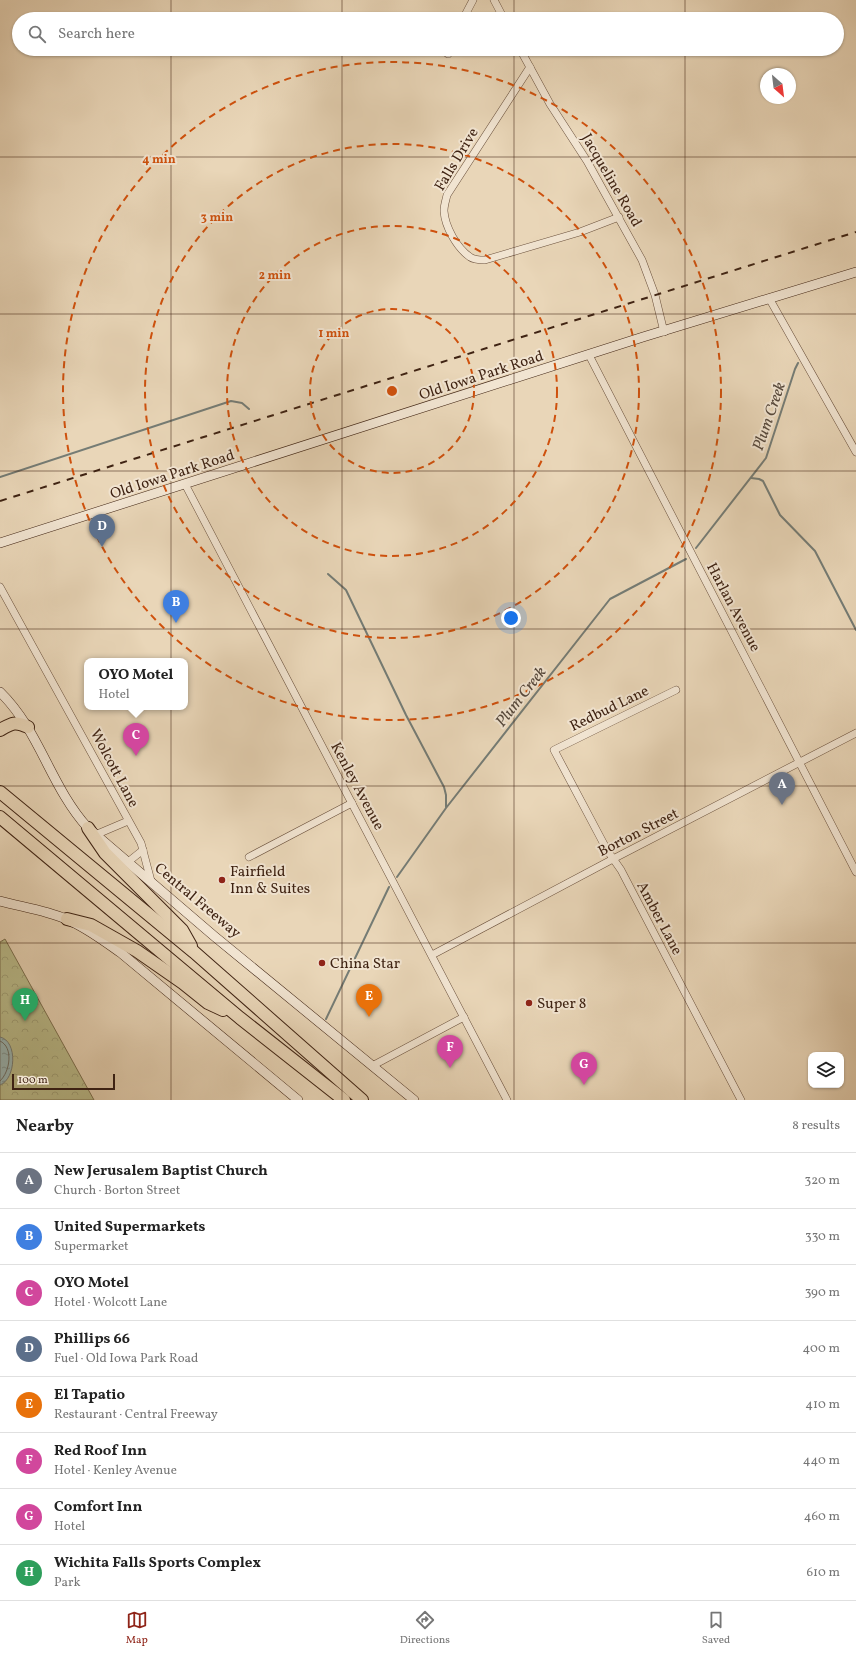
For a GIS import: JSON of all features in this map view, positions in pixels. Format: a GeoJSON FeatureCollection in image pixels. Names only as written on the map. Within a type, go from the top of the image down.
{"type":"FeatureCollection","features":[{"type":"Feature","properties":{"kind":"highway"},"geometry":{"type":"LineString","coordinates":[[0,730],[12,723],[20,723],[28,727]]}},
{"type":"Feature","properties":{"kind":"highway"},"geometry":{"type":"LineString","coordinates":[[0,792],[194,952],[353,1098]]}},
{"type":"Feature","properties":{"kind":"highway"},"geometry":{"type":"LineString","coordinates":[[0,817],[240,1018],[353,1098],[367,1100]]}},
{"type":"Feature","properties":{"kind":"highway"},"geometry":{"type":"LineString","coordinates":[[91,831],[105,853],[182,930],[194,952]]}},
{"type":"Feature","properties":{"kind":"highway"},"geometry":{"type":"LineString","coordinates":[[67,919],[91,925],[138,951],[208,1003],[240,1018]]}},
{"type":"Feature","properties":{"kind":"main road","name":"Old Iowa Park Road"},"geometry":{"type":"LineString","coordinates":[[0,543],[769,298],[856,272]]}},
{"type":"Feature","properties":{"kind":"main road","name":"Central Freeway"},"geometry":{"type":"LineString","coordinates":[[0,692],[18,711],[28,727],[60,791],[74,813],[91,831],[414,1100]]}},
{"type":"Feature","properties":{"kind":"main road"},"geometry":{"type":"LineString","coordinates":[[0,901],[67,919],[98,936],[122,953],[298,1100]]}},
{"type":"Feature","properties":{"kind":"street"},"geometry":{"type":"LineString","coordinates":[[467,12],[473,0]]}},
{"type":"Feature","properties":{"kind":"street"},"geometry":{"type":"LineString","coordinates":[[494,0],[500,12]]}},
{"type":"Feature","properties":{"kind":"street","name":"Jacqueline Road"},"geometry":{"type":"LineString","coordinates":[[524,56],[550,104],[587,161],[648,272],[664,332]]}},
{"type":"Feature","properties":{"kind":"street","name":"Falls Drive"},"geometry":{"type":"LineString","coordinates":[[530,67],[447,195],[444,210],[452,235],[458,245],[470,257],[485,260],[580,232],[619,217]]}},
{"type":"Feature","properties":{"kind":"street"},"geometry":{"type":"LineString","coordinates":[[769,298],[856,452]]}},
{"type":"Feature","properties":{"kind":"street","name":"Harlan Avenue"},"geometry":{"type":"LineString","coordinates":[[589,355],[856,872]]}},
{"type":"Feature","properties":{"kind":"street","name":"Kenley Avenue"},"geometry":{"type":"LineString","coordinates":[[185,484],[507,1100]]}},
{"type":"Feature","properties":{"kind":"street","name":"Wolcott Lane"},"geometry":{"type":"LineString","coordinates":[[0,587],[141,843],[151,881]]}},
{"type":"Feature","properties":{"kind":"street","name":"Redbud Lane"},"geometry":{"type":"LineString","coordinates":[[554,750],[676,690]]}},
{"type":"Feature","properties":{"kind":"street","name":"Borton Street"},"geometry":{"type":"LineString","coordinates":[[432,955],[856,733]]}},
{"type":"Feature","properties":{"kind":"street","name":"Amber Lane"},"geometry":{"type":"LineString","coordinates":[[554,750],[741,1100]]}},
{"type":"Feature","properties":{"kind":"street"},"geometry":{"type":"LineString","coordinates":[[249,857],[352,803]]}},
{"type":"Feature","properties":{"kind":"street"},"geometry":{"type":"LineString","coordinates":[[91,831],[128,821]]}},
{"type":"Feature","properties":{"kind":"street"},"geometry":{"type":"LineString","coordinates":[[128,862],[143,850]]}},
{"type":"Feature","properties":{"kind":"street"},"geometry":{"type":"LineString","coordinates":[[372,1066],[464,1017]]}},
{"type":"Feature","properties":{"kind":"green space"},"geometry":{"type":"Polygon","coordinates":[[[5,939],[94,1100],[0,1100],[0,942],[5,939]]]}},
{"type":"Feature","properties":{"kind":"water"},"geometry":{"type":"Polygon","coordinates":[[[0,1037],[6,1040],[10,1045],[13,1060],[9,1076],[0,1085],[0,1037]]]}},
{"type":"Feature","properties":{"kind":"waterway","name":"Plum Creek"},"geometry":{"type":"LineString","coordinates":[[696,548],[766,458],[798,363]]}},
{"type":"Feature","properties":{"kind":"waterway"},"geometry":{"type":"LineString","coordinates":[[0,477],[231,401],[242,403],[249,409]]}},
{"type":"Feature","properties":{"kind":"waterway"},"geometry":{"type":"LineString","coordinates":[[751,478],[763,481],[780,515],[815,551],[856,630]]}},
{"type":"Feature","properties":{"kind":"waterway","name":"Plum Creek"},"geometry":{"type":"LineString","coordinates":[[397,877],[446,808],[610,599],[686,559]]}},
{"type":"Feature","properties":{"kind":"waterway"},"geometry":{"type":"LineString","coordinates":[[328,574],[346,590],[406,715],[444,787],[446,807]]}},
{"type":"Feature","properties":{"kind":"waterway","name":"Plum Creek"},"geometry":{"type":"LineString","coordinates":[[326,1019],[389,887]]}},
{"type":"Feature","properties":{"kind":"railway"},"geometry":{"type":"LineString","coordinates":[[0,501],[856,232]]}},
{"type":"Feature","properties":{"kind":"place","name":"Phillips 66"},"geometry":{"type":"Point","coordinates":[102,547]}},
{"type":"Feature","properties":{"kind":"place","name":"United Supermarkets"},"geometry":{"type":"Point","coordinates":[176,623]}},
{"type":"Feature","properties":{"kind":"place","name":"OYO Motel"},"geometry":{"type":"Point","coordinates":[136,756]}},
{"type":"Feature","properties":{"kind":"place","name":"New Jerusalem Baptist Church"},"geometry":{"type":"Point","coordinates":[782,805]}},
{"type":"Feature","properties":{"kind":"place","name":"Fairfield Inn & Suites"},"geometry":{"type":"Point","coordinates":[222,880]}},
{"type":"Feature","properties":{"kind":"place","name":"China Star"},"geometry":{"type":"Point","coordinates":[322,963]}},
{"type":"Feature","properties":{"kind":"place","name":"Super 8"},"geometry":{"type":"Point","coordinates":[529,1003]}},
{"type":"Feature","properties":{"kind":"place","name":"El Tapatio"},"geometry":{"type":"Point","coordinates":[369,1017]}},
{"type":"Feature","properties":{"kind":"place","name":"Wichita Falls Sports Complex"},"geometry":{"type":"Point","coordinates":[25,1021]}},
{"type":"Feature","properties":{"kind":"place","name":"Red Roof Inn"},"geometry":{"type":"Point","coordinates":[450,1068]}},
{"type":"Feature","properties":{"kind":"place","name":"Comfort Inn"},"geometry":{"type":"Point","coordinates":[584,1085]}}]}
